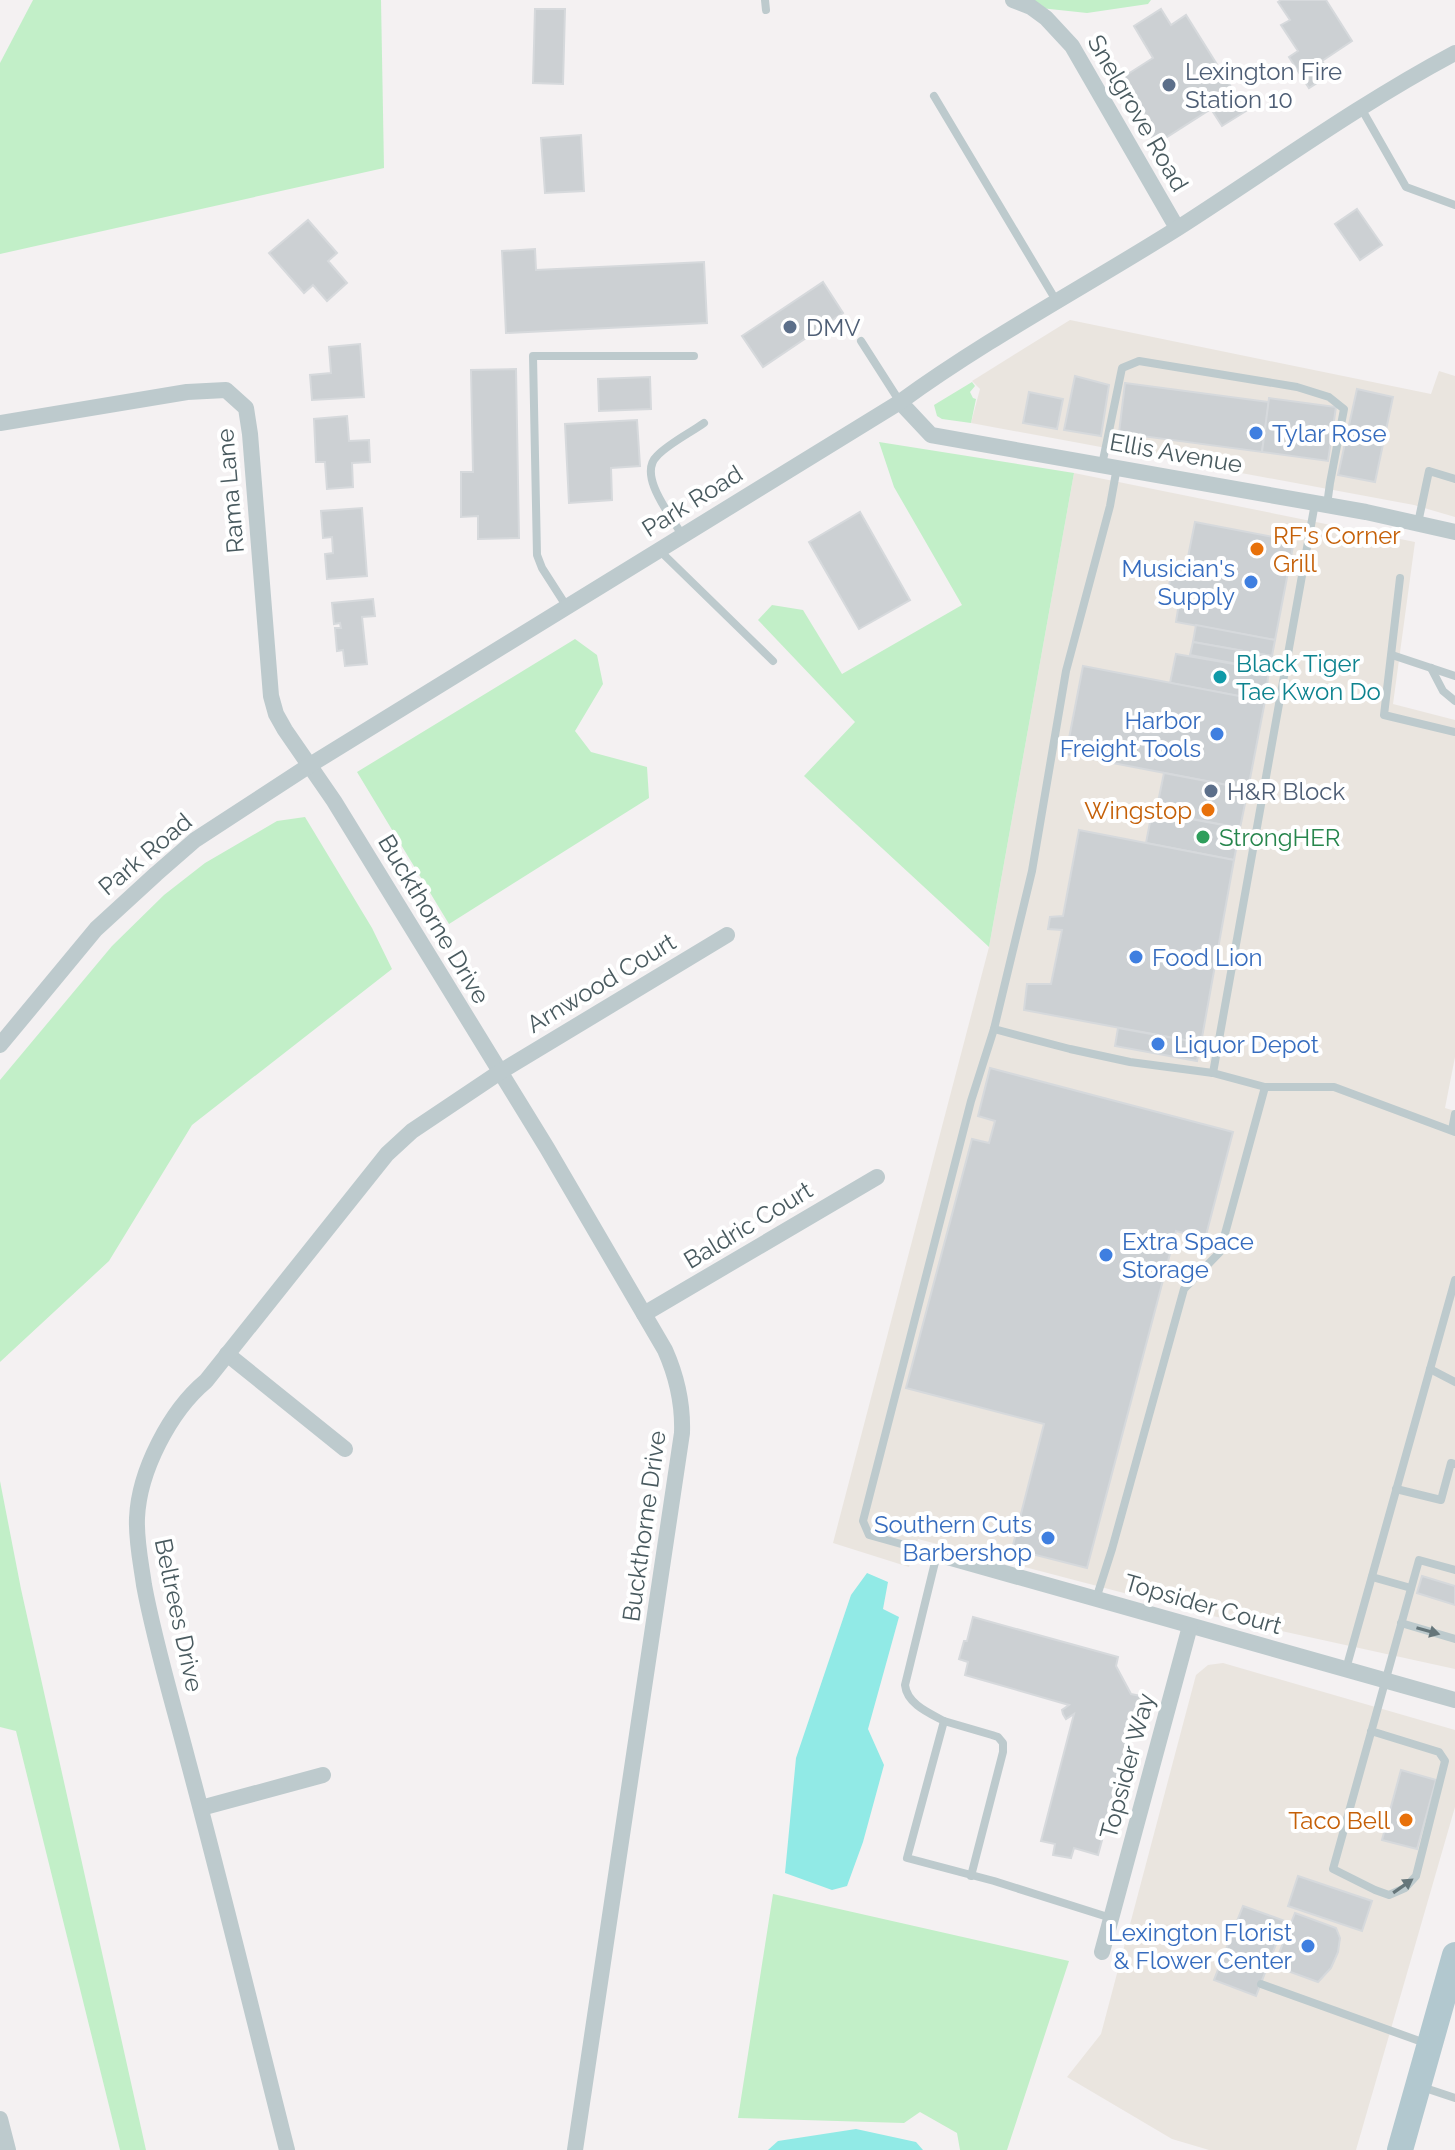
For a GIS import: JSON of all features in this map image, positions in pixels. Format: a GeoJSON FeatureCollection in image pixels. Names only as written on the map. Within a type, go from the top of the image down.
{"type":"FeatureCollection","features":[{"type":"Feature","properties":{"kind":"main road"},"geometry":{"type":"LineString","coordinates":[[1400,2150],[1417,2086],[1437,2031],[1455,1955]]}},
{"type":"Feature","properties":{"kind":"street","name":"Snelgrove Road"},"geometry":{"type":"LineString","coordinates":[[1013,0],[1031,7],[1046,18],[1072,46],[1177,228]]}},
{"type":"Feature","properties":{"kind":"street","name":"Park Road"},"geometry":{"type":"LineString","coordinates":[[0,1045],[96,929],[195,840],[310,765],[1177,228],[1408,78],[1455,53]]}},
{"type":"Feature","properties":{"kind":"street","name":"Rama Lane"},"geometry":{"type":"LineString","coordinates":[[0,423],[187,392],[226,390],[246,408],[271,696],[285,730],[310,765]]}},
{"type":"Feature","properties":{"kind":"street","name":"Ellis Avenue"},"geometry":{"type":"LineString","coordinates":[[900,402],[931,435],[1321,504],[1455,532]]}},
{"type":"Feature","properties":{"kind":"street","name":"Buckthorne Drive"},"geometry":{"type":"LineString","coordinates":[[310,765],[547,1148],[665,1350],[674,1369],[683,1414],[575,2150]]}},
{"type":"Feature","properties":{"kind":"street","name":"Arnwood Court"},"geometry":{"type":"LineString","coordinates":[[500,1072],[727,935]]}},
{"type":"Feature","properties":{"kind":"street","name":"Beltrees Drive"},"geometry":{"type":"LineString","coordinates":[[287,2150],[150,1615],[138,1549],[137,1518],[142,1485],[153,1454],[192,1392],[206,1381],[387,1154],[412,1131],[500,1072]]}},
{"type":"Feature","properties":{"kind":"street","name":"Baldric Court"},"geometry":{"type":"LineString","coordinates":[[644,1314],[877,1177]]}},
{"type":"Feature","properties":{"kind":"street"},"geometry":{"type":"LineString","coordinates":[[227,1354],[345,1449]]}},
{"type":"Feature","properties":{"kind":"street","name":"Topsider Court"},"geometry":{"type":"LineString","coordinates":[[937,1554],[1455,1700]]}},
{"type":"Feature","properties":{"kind":"street","name":"Topsider Way"},"geometry":{"type":"LineString","coordinates":[[1111,1918],[1190,1626]]}},
{"type":"Feature","properties":{"kind":"street"},"geometry":{"type":"LineString","coordinates":[[201,1808],[323,1775]]}},
{"type":"Feature","properties":{"kind":"street"},"geometry":{"type":"LineString","coordinates":[[1102,1952],[1111,1918]]}},
{"type":"Feature","properties":{"kind":"street"},"geometry":{"type":"LineString","coordinates":[[0,2119],[8,2150]]}},
{"type":"Feature","properties":{"kind":"lane"},"geometry":{"type":"LineString","coordinates":[[934,96],[1057,303]]}},
{"type":"Feature","properties":{"kind":"lane"},"geometry":{"type":"LineString","coordinates":[[1361,108],[1406,187],[1455,205]]}},
{"type":"Feature","properties":{"kind":"lane"},"geometry":{"type":"LineString","coordinates":[[861,341],[900,402]]}},
{"type":"Feature","properties":{"kind":"lane"},"geometry":{"type":"LineString","coordinates":[[567,607],[537,555],[533,356],[694,356]]}},
{"type":"Feature","properties":{"kind":"lane"},"geometry":{"type":"LineString","coordinates":[[971,1876],[1003,1743],[998,1737],[944,1721],[908,1696],[905,1685],[937,1554],[869,1535],[863,1521],[967,1116],[994,1029],[1032,871],[1066,671],[1110,506],[1110,466],[1122,368],[1139,361],[1297,387],[1329,397],[1344,409],[1330,483],[1321,504],[1213,1073]]}},
{"type":"Feature","properties":{"kind":"lane"},"geometry":{"type":"LineString","coordinates":[[682,535],[653,486],[649,471],[655,457],[704,423]]}},
{"type":"Feature","properties":{"kind":"lane"},"geometry":{"type":"LineString","coordinates":[[1418,523],[1429,471],[1455,479]]}},
{"type":"Feature","properties":{"kind":"lane"},"geometry":{"type":"LineString","coordinates":[[659,550],[773,661]]}},
{"type":"Feature","properties":{"kind":"lane"},"geometry":{"type":"LineString","coordinates":[[1400,578],[1384,715],[1455,732]]}},
{"type":"Feature","properties":{"kind":"lane"},"geometry":{"type":"LineString","coordinates":[[1392,655],[1455,676]]}},
{"type":"Feature","properties":{"kind":"lane"},"geometry":{"type":"LineString","coordinates":[[1431,668],[1443,691],[1455,701]]}},
{"type":"Feature","properties":{"kind":"lane"},"geometry":{"type":"LineString","coordinates":[[994,1029],[1130,1062],[1213,1073],[1265,1087],[1334,1087],[1453,1131],[1455,1114]]}},
{"type":"Feature","properties":{"kind":"lane"},"geometry":{"type":"LineString","coordinates":[[1096,1599],[1184,1289],[1220,1252],[1265,1087]]}},
{"type":"Feature","properties":{"kind":"lane"},"geometry":{"type":"LineString","coordinates":[[1346,1669],[1455,1280]]}},
{"type":"Feature","properties":{"kind":"lane"},"geometry":{"type":"LineString","coordinates":[[1430,1369],[1455,1382]]}},
{"type":"Feature","properties":{"kind":"lane"},"geometry":{"type":"LineString","coordinates":[[1396,1489],[1441,1500],[1451,1463],[1455,1464]]}},
{"type":"Feature","properties":{"kind":"lane"},"geometry":{"type":"LineString","coordinates":[[1371,1731],[1423,1745],[1439,1752],[1445,1761],[1416,1876],[1411,1883],[1389,1895],[1333,1869],[1385,1680],[1419,1560],[1455,1570]]}},
{"type":"Feature","properties":{"kind":"lane"},"geometry":{"type":"LineString","coordinates":[[1372,1577],[1411,1588]]}},
{"type":"Feature","properties":{"kind":"lane"},"geometry":{"type":"LineString","coordinates":[[1401,1623],[1455,1639]]}},
{"type":"Feature","properties":{"kind":"lane"},"geometry":{"type":"LineString","coordinates":[[944,1721],[907,1858],[994,1881],[1111,1918]]}},
{"type":"Feature","properties":{"kind":"lane"},"geometry":{"type":"LineString","coordinates":[[1261,1984],[1437,2031]]}},
{"type":"Feature","properties":{"kind":"lane"},"geometry":{"type":"LineString","coordinates":[[1417,2086],[1455,2098]]}},
{"type":"Feature","properties":{"kind":"shaded area"},"geometry":{"type":"Polygon","coordinates":[[[1070,320],[1431,394],[1439,371],[1455,376],[1455,517],[1414,505],[971,423],[980,389],[972,381],[1070,320]]]}},
{"type":"Feature","properties":{"kind":"shaded area"},"geometry":{"type":"Polygon","coordinates":[[[1074,473],[1415,542],[1393,704],[1455,720],[1455,1057],[1445,1108],[1455,1111],[1455,1669],[1208,1615],[918,1539],[909,1567],[833,1543],[989,947],[1074,473]]]}},
{"type":"Feature","properties":{"kind":"shaded area"},"geometry":{"type":"Polygon","coordinates":[[[1223,1663],[1455,1730],[1455,1807],[1356,2150],[1209,2150],[1172,2139],[1067,2077],[1101,2034],[1196,1675],[1208,1665],[1223,1663]]]}},
{"type":"Feature","properties":{"kind":"green space"},"geometry":{"type":"Polygon","coordinates":[[[33,0],[381,0],[384,168],[0,254],[0,63],[33,0]]]}},
{"type":"Feature","properties":{"kind":"green space"},"geometry":{"type":"Polygon","coordinates":[[[1012,0],[1151,0],[1148,4],[1087,13],[1031,7],[1012,0]]]}},
{"type":"Feature","properties":{"kind":"green space"},"geometry":{"type":"Polygon","coordinates":[[[972,382],[975,386],[970,392],[976,399],[971,423],[937,416],[934,405],[972,382]]]}},
{"type":"Feature","properties":{"kind":"green space"},"geometry":{"type":"Polygon","coordinates":[[[879,442],[1074,473],[989,947],[804,776],[855,722],[758,620],[772,605],[803,610],[842,674],[962,605],[894,487],[879,442]]]}},
{"type":"Feature","properties":{"kind":"green space"},"geometry":{"type":"Polygon","coordinates":[[[575,639],[597,655],[603,684],[575,731],[591,752],[647,767],[649,798],[449,924],[357,772],[575,639]]]}},
{"type":"Feature","properties":{"kind":"green space"},"geometry":{"type":"Polygon","coordinates":[[[305,817],[372,928],[392,969],[192,1125],[109,1261],[0,1362],[0,1080],[112,946],[164,895],[205,863],[277,821],[305,817]]]}},
{"type":"Feature","properties":{"kind":"green space"},"geometry":{"type":"Polygon","coordinates":[[[0,1481],[21,1589],[146,2150],[120,2150],[16,1731],[0,1727],[0,1481]]]}},
{"type":"Feature","properties":{"kind":"green space"},"geometry":{"type":"Polygon","coordinates":[[[773,1894],[1069,1961],[1007,2150],[960,2150],[957,2133],[920,2112],[904,2123],[738,2118],[773,1894]]]}},
{"type":"Feature","properties":{"kind":"water"},"geometry":{"type":"Polygon","coordinates":[[[867,1573],[888,1582],[883,1609],[899,1617],[868,1729],[884,1765],[863,1842],[847,1886],[832,1890],[785,1873],[796,1758],[851,1595],[867,1573]]]}},
{"type":"Feature","properties":{"kind":"water"},"geometry":{"type":"Polygon","coordinates":[[[856,2129],[916,2142],[923,2150],[768,2150],[778,2141],[856,2129]]]}},
{"type":"Feature","properties":{"kind":"building"},"geometry":{"type":"Polygon","coordinates":[[[1326,0],[1352,41],[1322,61],[1331,74],[1309,88],[1289,57],[1298,51],[1281,25],[1290,20],[1278,2],[1326,0]]]}},
{"type":"Feature","properties":{"kind":"building"},"geometry":{"type":"Polygon","coordinates":[[[535,9],[565,9],[563,84],[533,83],[535,9]]]}},
{"type":"Feature","properties":{"kind":"building"},"geometry":{"type":"Polygon","coordinates":[[[1161,9],[1171,25],[1186,15],[1246,111],[1222,126],[1211,109],[1156,144],[1117,81],[1153,58],[1134,26],[1161,9]]]}},
{"type":"Feature","properties":{"kind":"building"},"geometry":{"type":"Polygon","coordinates":[[[581,135],[584,191],[545,193],[541,138],[581,135]]]}},
{"type":"Feature","properties":{"kind":"building"},"geometry":{"type":"Polygon","coordinates":[[[1357,209],[1382,245],[1360,260],[1335,224],[1357,209]]]}},
{"type":"Feature","properties":{"kind":"building"},"geometry":{"type":"Polygon","coordinates":[[[308,220],[337,253],[328,261],[347,283],[327,301],[313,285],[304,293],[269,253],[308,220]]]}},
{"type":"Feature","properties":{"kind":"building"},"geometry":{"type":"Polygon","coordinates":[[[535,249],[536,270],[704,262],[707,323],[506,333],[502,251],[535,249]]]}},
{"type":"Feature","properties":{"kind":"building"},"geometry":{"type":"Polygon","coordinates":[[[823,282],[843,313],[763,367],[742,336],[823,282]]]}},
{"type":"Feature","properties":{"kind":"building"},"geometry":{"type":"Polygon","coordinates":[[[360,344],[364,397],[312,400],[310,375],[331,373],[329,347],[360,344]]]}},
{"type":"Feature","properties":{"kind":"building"},"geometry":{"type":"Polygon","coordinates":[[[516,369],[519,538],[478,539],[478,516],[461,517],[461,472],[473,472],[471,370],[516,369]]]}},
{"type":"Feature","properties":{"kind":"building"},"geometry":{"type":"Polygon","coordinates":[[[1075,376],[1109,385],[1101,436],[1064,430],[1075,376]]]}},
{"type":"Feature","properties":{"kind":"building"},"geometry":{"type":"Polygon","coordinates":[[[650,377],[651,409],[599,411],[598,379],[650,377]]]}},
{"type":"Feature","properties":{"kind":"building"},"geometry":{"type":"Polygon","coordinates":[[[1125,383],[1269,402],[1262,452],[1119,433],[1125,383]]]}},
{"type":"Feature","properties":{"kind":"building"},"geometry":{"type":"Polygon","coordinates":[[[1357,389],[1393,397],[1375,482],[1338,475],[1357,389]]]}},
{"type":"Feature","properties":{"kind":"building"},"geometry":{"type":"Polygon","coordinates":[[[1029,392],[1063,399],[1057,429],[1023,423],[1029,392]]]}},
{"type":"Feature","properties":{"kind":"building"},"geometry":{"type":"Polygon","coordinates":[[[1269,398],[1336,407],[1328,461],[1262,452],[1269,398]]]}},
{"type":"Feature","properties":{"kind":"building"},"geometry":{"type":"Polygon","coordinates":[[[347,416],[349,441],[369,440],[370,462],[352,463],[353,487],[327,489],[325,462],[316,462],[314,419],[347,416]]]}},
{"type":"Feature","properties":{"kind":"building"},"geometry":{"type":"Polygon","coordinates":[[[637,420],[640,466],[611,468],[612,500],[569,503],[565,424],[637,420]]]}},
{"type":"Feature","properties":{"kind":"building"},"geometry":{"type":"Polygon","coordinates":[[[362,508],[367,576],[327,579],[325,554],[333,553],[332,537],[323,538],[321,511],[362,508]]]}},
{"type":"Feature","properties":{"kind":"building"},"geometry":{"type":"Polygon","coordinates":[[[860,512],[910,600],[859,629],[809,542],[860,512]]]}},
{"type":"Feature","properties":{"kind":"building"},"geometry":{"type":"Polygon","coordinates":[[[1195,522],[1294,541],[1275,640],[1176,622],[1179,603],[1166,601],[1173,565],[1186,567],[1195,522]]]}},
{"type":"Feature","properties":{"kind":"building"},"geometry":{"type":"Polygon","coordinates":[[[373,599],[375,616],[362,617],[367,664],[345,666],[343,650],[337,651],[335,628],[341,628],[340,623],[334,624],[332,603],[373,599]]]}},
{"type":"Feature","properties":{"kind":"building"},"geometry":{"type":"Polygon","coordinates":[[[1196,625],[1275,640],[1272,656],[1193,642],[1196,625]]]}},
{"type":"Feature","properties":{"kind":"building"},"geometry":{"type":"Polygon","coordinates":[[[1193,642],[1272,656],[1269,670],[1190,655],[1193,642]]]}},
{"type":"Feature","properties":{"kind":"building","name":"Black Tiger Tae Kwon Do"},"geometry":{"type":"Polygon","coordinates":[[[1176,654],[1269,670],[1265,701],[1170,683],[1176,654]]]}},
{"type":"Feature","properties":{"kind":"building"},"geometry":{"type":"Polygon","coordinates":[[[1083,666],[1265,701],[1248,789],[1066,754],[1083,666]]]}},
{"type":"Feature","properties":{"kind":"building"},"geometry":{"type":"Polygon","coordinates":[[[1164,773],[1248,789],[1240,828],[1156,812],[1164,773]]]}},
{"type":"Feature","properties":{"kind":"building"},"geometry":{"type":"Polygon","coordinates":[[[1152,812],[1240,828],[1234,860],[1146,843],[1152,812]]]}},
{"type":"Feature","properties":{"kind":"building","name":"Food Lion"},"geometry":{"type":"Polygon","coordinates":[[[1079,830],[1234,860],[1201,1043],[1024,1010],[1027,984],[1051,984],[1062,930],[1048,929],[1050,917],[1063,916],[1079,830]]]}},
{"type":"Feature","properties":{"kind":"building","name":"Liquor Depot"},"geometry":{"type":"Polygon","coordinates":[[[1118,1028],[1201,1043],[1197,1061],[1115,1046],[1118,1028]]]}},
{"type":"Feature","properties":{"kind":"building"},"geometry":{"type":"Polygon","coordinates":[[[990,1068],[1233,1132],[1205,1239],[1176,1231],[1087,1568],[1012,1549],[1044,1424],[906,1388],[972,1139],[989,1143],[995,1121],[978,1116],[990,1068]]]}},
{"type":"Feature","properties":{"kind":"building"},"geometry":{"type":"Polygon","coordinates":[[[1422,1576],[1455,1586],[1455,1605],[1417,1593],[1422,1576]]]}},
{"type":"Feature","properties":{"kind":"building"},"geometry":{"type":"Polygon","coordinates":[[[973,1617],[1118,1657],[1116,1666],[1131,1694],[1141,1696],[1098,1855],[1074,1848],[1071,1858],[1053,1855],[1055,1844],[1041,1841],[1074,1714],[1066,1719],[1062,1710],[1069,1705],[965,1675],[968,1662],[959,1659],[973,1617]]]}},
{"type":"Feature","properties":{"kind":"building","name":"Taco Bell"},"geometry":{"type":"Polygon","coordinates":[[[1401,1770],[1436,1780],[1417,1849],[1382,1840],[1401,1770]]]}},
{"type":"Feature","properties":{"kind":"building"},"geometry":{"type":"Polygon","coordinates":[[[1298,1876],[1372,1901],[1362,1931],[1288,1906],[1298,1876]]]}},
{"type":"Feature","properties":{"kind":"building"},"geometry":{"type":"Polygon","coordinates":[[[1243,1906],[1285,1921],[1256,1996],[1214,1980],[1243,1906]]]}},
{"type":"Feature","properties":{"kind":"building"},"geometry":{"type":"Polygon","coordinates":[[[1295,1913],[1336,1928],[1340,1938],[1331,1968],[1318,1982],[1274,1966],[1295,1913]]]}},
{"type":"Feature","properties":{"kind":"place","name":"Lexington Fire Station 10"},"geometry":{"type":"Point","coordinates":[1169,85]}},
{"type":"Feature","properties":{"kind":"place","name":"DMV"},"geometry":{"type":"Point","coordinates":[790,327]}},
{"type":"Feature","properties":{"kind":"place","name":"Tylar Rose"},"geometry":{"type":"Point","coordinates":[1256,433]}},
{"type":"Feature","properties":{"kind":"place","name":"RF's Corner Grill"},"geometry":{"type":"Point","coordinates":[1257,549]}},
{"type":"Feature","properties":{"kind":"place","name":"Musician's Supply"},"geometry":{"type":"Point","coordinates":[1251,582]}},
{"type":"Feature","properties":{"kind":"place","name":"Black Tiger Tae Kwon Do"},"geometry":{"type":"Point","coordinates":[1220,677]}},
{"type":"Feature","properties":{"kind":"place","name":"Harbor Freight Tools"},"geometry":{"type":"Point","coordinates":[1217,734]}},
{"type":"Feature","properties":{"kind":"place","name":"H&R Block"},"geometry":{"type":"Point","coordinates":[1211,791]}},
{"type":"Feature","properties":{"kind":"place","name":"Wingstop"},"geometry":{"type":"Point","coordinates":[1208,810]}},
{"type":"Feature","properties":{"kind":"place","name":"StrongHER"},"geometry":{"type":"Point","coordinates":[1203,837]}},
{"type":"Feature","properties":{"kind":"place","name":"Food Lion"},"geometry":{"type":"Point","coordinates":[1136,957]}},
{"type":"Feature","properties":{"kind":"place","name":"Liquor Depot"},"geometry":{"type":"Point","coordinates":[1158,1044]}},
{"type":"Feature","properties":{"kind":"place","name":"Extra Space Storage"},"geometry":{"type":"Point","coordinates":[1106,1255]}},
{"type":"Feature","properties":{"kind":"place","name":"Southern Cuts Barbershop"},"geometry":{"type":"Point","coordinates":[1048,1538]}},
{"type":"Feature","properties":{"kind":"place","name":"Taco Bell"},"geometry":{"type":"Point","coordinates":[1406,1820]}},
{"type":"Feature","properties":{"kind":"place","name":"Lexington Florist & Flower Center"},"geometry":{"type":"Point","coordinates":[1308,1946]}}]}
